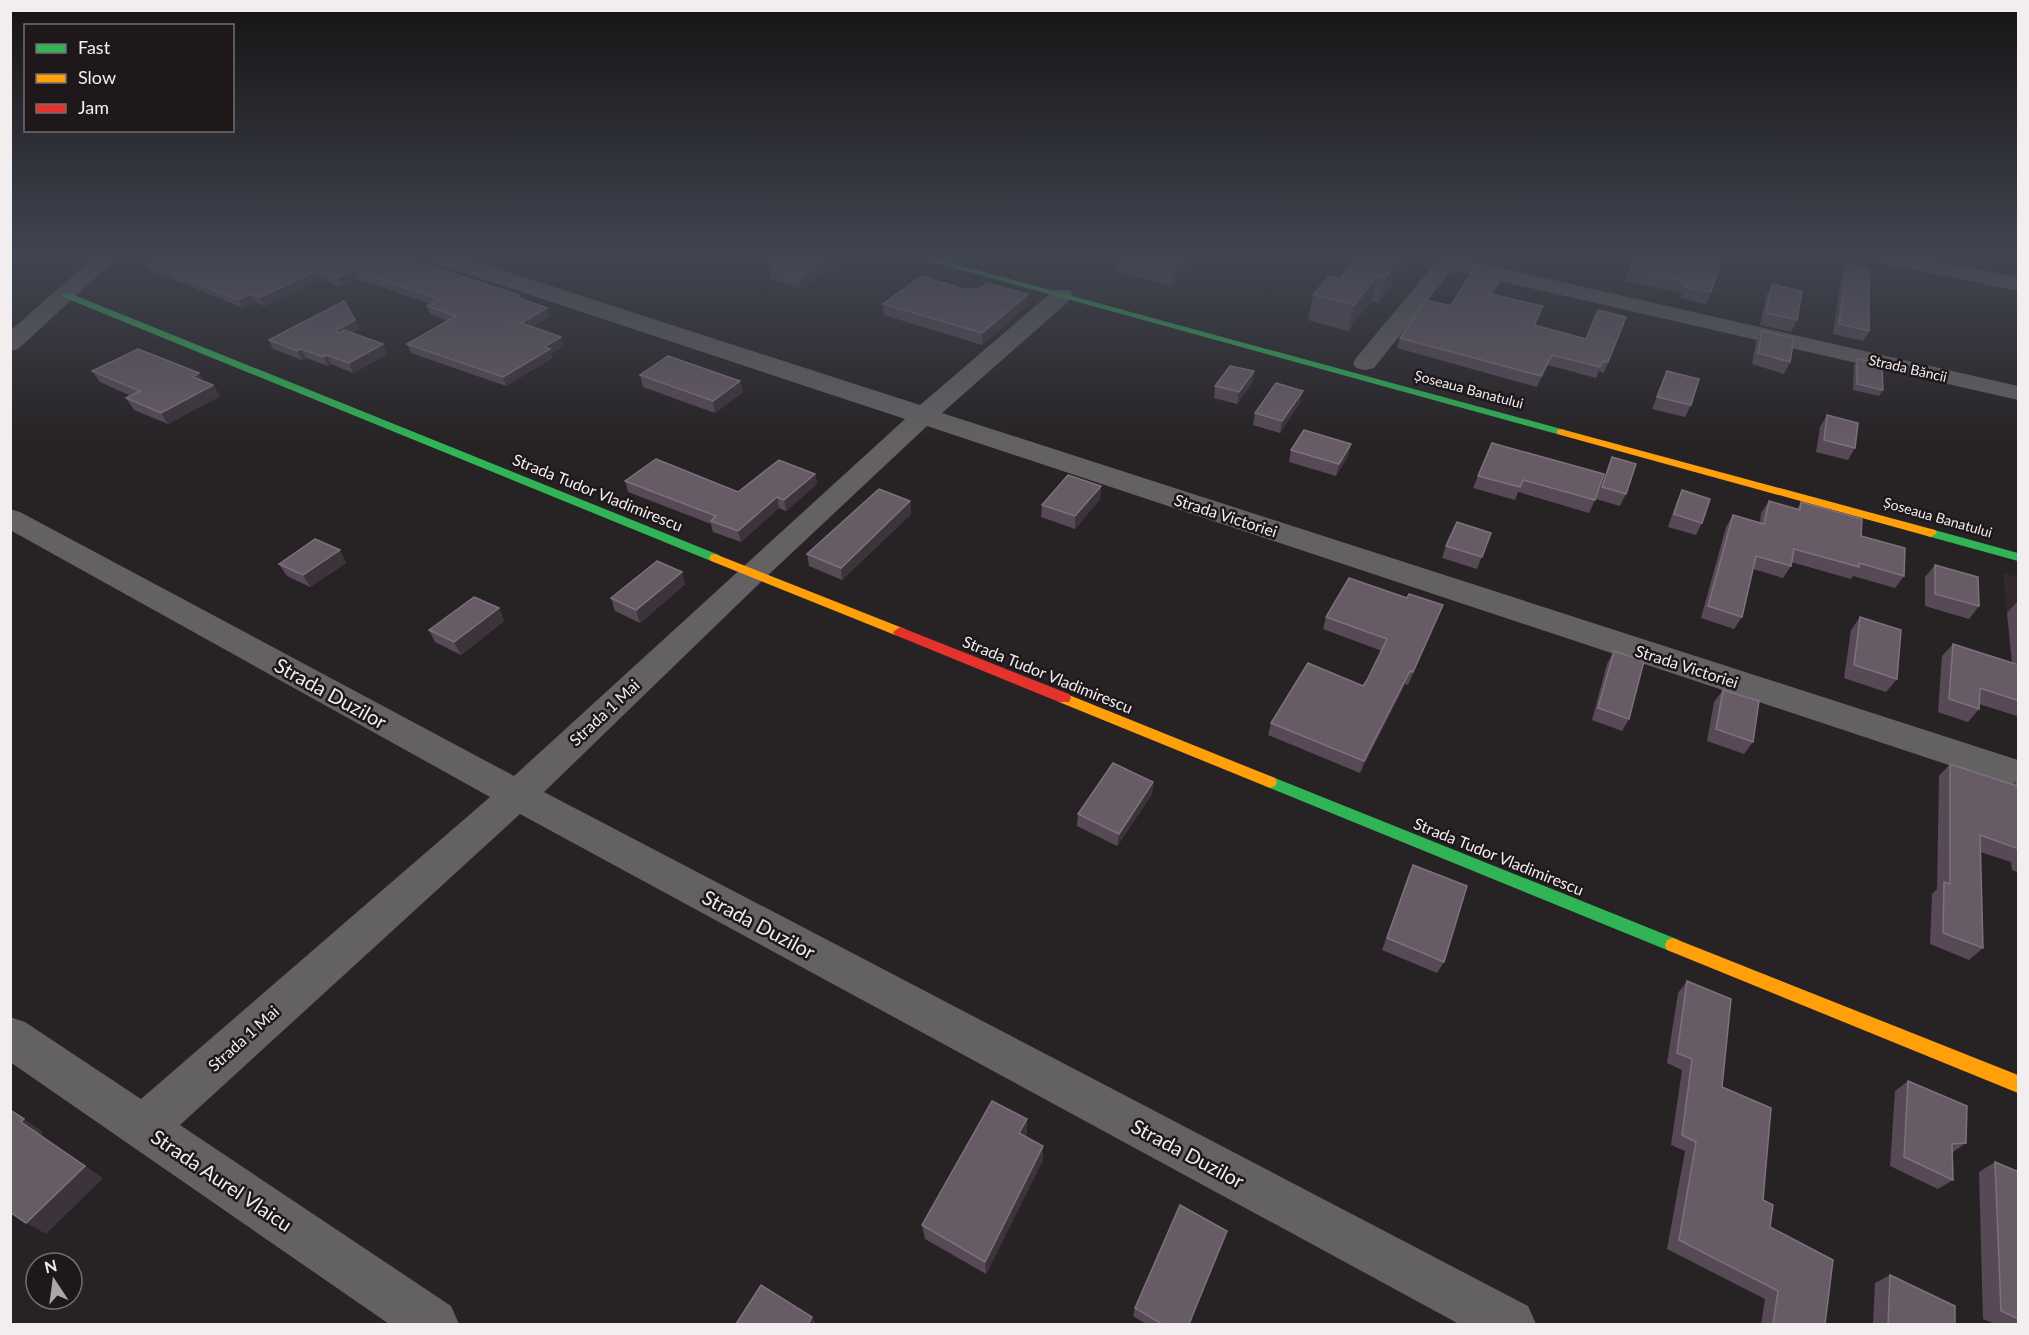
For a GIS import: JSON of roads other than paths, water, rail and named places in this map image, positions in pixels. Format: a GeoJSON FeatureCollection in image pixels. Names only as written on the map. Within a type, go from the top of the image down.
{"type":"FeatureCollection","features":[{"type":"Feature","properties":{"kind":"street"},"geometry":{"type":"LineString","coordinates":[[10,344],[41,317]]}},
{"type":"Feature","properties":{"kind":"street","name":"Strada Tudor Vladimirescu"},"geometry":{"type":"LineString","coordinates":[[121,317],[2019,1084]]}},
{"type":"Feature","properties":{"kind":"street","name":"Strada Victoriei"},"geometry":{"type":"LineString","coordinates":[[623,317],[2019,774]]}},
{"type":"Feature","properties":{"kind":"street","name":"Strada 1 Mai"},"geometry":{"type":"LineString","coordinates":[[144,1127],[517,795],[753,572],[923,416],[1037,317]]}},
{"type":"Feature","properties":{"kind":"street","name":"Șoseaua Banatului"},"geometry":{"type":"LineString","coordinates":[[1140,317],[2019,557]]}},
{"type":"Feature","properties":{"kind":"street"},"geometry":{"type":"LineString","coordinates":[[1193,317],[1207,321]]}},
{"type":"Feature","properties":{"kind":"street"},"geometry":{"type":"LineString","coordinates":[[1365,363],[1402,317]]}},
{"type":"Feature","properties":{"kind":"street","name":"Strada Băncii"},"geometry":{"type":"LineString","coordinates":[[1698,317],[2019,393]]}},
{"type":"Feature","properties":{"kind":"street","name":"Strada Duzilor"},"geometry":{"type":"LineString","coordinates":[[10,518],[517,795],[1510,1324]]}},
{"type":"Feature","properties":{"kind":"street","name":"Strada Aurel Vlaicu"},"geometry":{"type":"LineString","coordinates":[[10,1037],[433,1324]]}}]}
